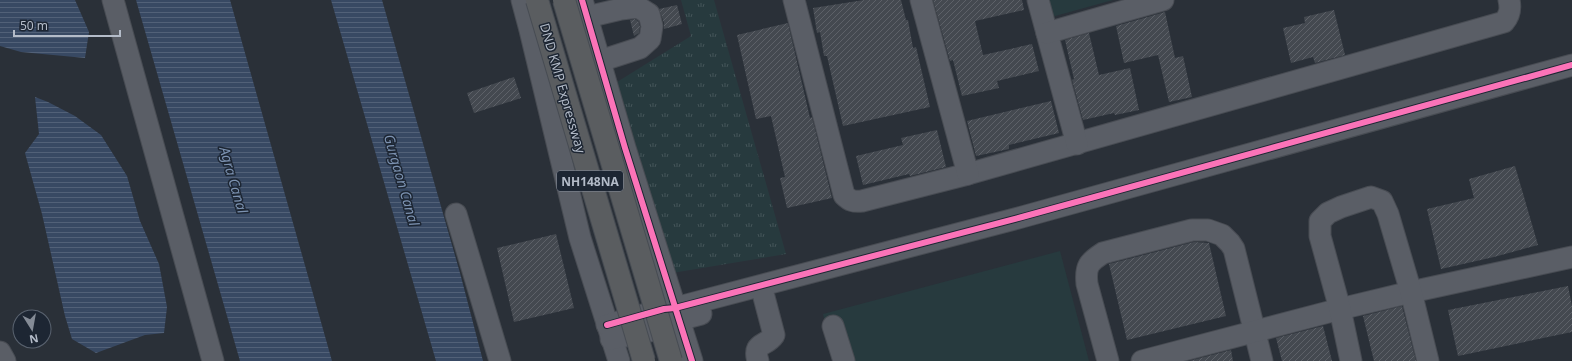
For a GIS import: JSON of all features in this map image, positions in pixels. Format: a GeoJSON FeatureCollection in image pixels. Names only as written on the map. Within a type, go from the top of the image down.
{"type":"FeatureCollection","features":[{"type":"Feature","properties":{"kind":"highway","name":"DND KMP Expressway"},"geometry":{"type":"LineString","coordinates":[[537,0],[644,361]]}},
{"type":"Feature","properties":{"kind":"highway","name":"DND KMP Expressway"},"geometry":{"type":"LineString","coordinates":[[564,0],[671,361]]}},
{"type":"Feature","properties":{"kind":"street"},"geometry":{"type":"LineString","coordinates":[[113,0],[213,361]]}},
{"type":"Feature","properties":{"kind":"street"},"geometry":{"type":"LineString","coordinates":[[522,0],[580,238],[618,361]]}},
{"type":"Feature","properties":{"kind":"street"},"geometry":{"type":"LineString","coordinates":[[794,0],[844,195],[849,200],[854,202],[968,174],[1077,144],[1504,22],[1510,11],[1509,0]]}},
{"type":"Feature","properties":{"kind":"street"},"geometry":{"type":"LineString","coordinates":[[921,0],[968,174]]}},
{"type":"Feature","properties":{"kind":"street"},"geometry":{"type":"LineString","coordinates":[[1038,0],[1077,144]]}},
{"type":"Feature","properties":{"kind":"street"},"geometry":{"type":"LineString","coordinates":[[1047,33],[1163,0]]}},
{"type":"Feature","properties":{"kind":"street"},"geometry":{"type":"LineString","coordinates":[[600,61],[640,48],[650,39],[652,26],[649,14],[638,7],[621,9],[584,9],[676,314],[692,361]]}},
{"type":"Feature","properties":{"kind":"street"},"geometry":{"type":"LineString","coordinates":[[676,314],[1030,214],[1572,65]]}},
{"type":"Feature","properties":{"kind":"street"},"geometry":{"type":"LineString","coordinates":[[609,332],[664,309],[676,314],[764,297],[1572,77]]}},
{"type":"Feature","properties":{"kind":"street"},"geometry":{"type":"LineString","coordinates":[[1351,361],[1340,309],[1320,236],[1320,221],[1328,213],[1341,207],[1371,198],[1382,201],[1388,214],[1411,292],[1428,361]]}},
{"type":"Feature","properties":{"kind":"street"},"geometry":{"type":"LineString","coordinates":[[456,214],[500,361]]}},
{"type":"Feature","properties":{"kind":"street"},"geometry":{"type":"LineString","coordinates":[[1108,361],[1087,284],[1086,271],[1092,260],[1103,253],[1192,230],[1208,230],[1222,235],[1234,249],[1262,361]]}},
{"type":"Feature","properties":{"kind":"street"},"geometry":{"type":"LineString","coordinates":[[1142,361],[1340,309],[1566,257],[1572,257]]}},
{"type":"Feature","properties":{"kind":"street"},"geometry":{"type":"LineString","coordinates":[[758,361],[756,353],[757,348],[774,335],[764,297]]}},
{"type":"Feature","properties":{"kind":"street"},"geometry":{"type":"LineString","coordinates":[[833,326],[844,361]]}},
{"type":"Feature","properties":{"kind":"street"},"geometry":{"type":"LineString","coordinates":[[0,352],[5,361]]}},
{"type":"Feature","properties":{"kind":"green space"},"geometry":{"type":"Polygon","coordinates":[[[681,0],[714,0],[786,254],[660,275],[609,87],[691,36],[681,0]]]}},
{"type":"Feature","properties":{"kind":"green space"},"geometry":{"type":"Polygon","coordinates":[[[1043,0],[1113,0],[1048,18],[1043,0]]]}},
{"type":"Feature","properties":{"kind":"green space"},"geometry":{"type":"Polygon","coordinates":[[[1060,251],[1089,361],[835,361],[823,314],[1060,251]]]}},
{"type":"Feature","properties":{"kind":"water"},"geometry":{"type":"Polygon","coordinates":[[[0,0],[75,0],[89,32],[85,58],[21,52],[0,46],[0,0]]]}},
{"type":"Feature","properties":{"kind":"water","name":"Agra Canal"},"geometry":{"type":"Polygon","coordinates":[[[136,0],[230,0],[332,361],[240,361],[136,0]]]}},
{"type":"Feature","properties":{"kind":"water","name":"Gurgaon Canal"},"geometry":{"type":"Polygon","coordinates":[[[331,0],[382,0],[460,273],[483,361],[436,361],[331,0]]]}},
{"type":"Feature","properties":{"kind":"water"},"geometry":{"type":"Polygon","coordinates":[[[35,97],[75,116],[101,135],[127,176],[140,221],[159,264],[167,307],[164,333],[145,335],[96,353],[72,339],[65,316],[42,214],[25,153],[39,134],[35,97]]]}},
{"type":"Feature","properties":{"kind":"building"},"geometry":{"type":"Polygon","coordinates":[[[864,0],[901,0],[906,20],[908,20],[913,48],[916,47],[930,107],[843,126],[827,56],[824,56],[820,32],[817,33],[813,8],[864,0]]]}},
{"type":"Feature","properties":{"kind":"building"},"geometry":{"type":"Polygon","coordinates":[[[933,0],[1022,0],[1024,10],[975,21],[983,55],[1032,44],[1039,71],[997,81],[999,88],[962,96],[953,60],[950,61],[933,0]]]}},
{"type":"Feature","properties":{"kind":"building"},"geometry":{"type":"Polygon","coordinates":[[[677,5],[682,24],[664,29],[664,23],[659,9],[677,5]]]}},
{"type":"Feature","properties":{"kind":"building"},"geometry":{"type":"Polygon","coordinates":[[[1334,10],[1345,55],[1315,63],[1313,57],[1291,63],[1283,28],[1305,23],[1304,17],[1334,10]]]}},
{"type":"Feature","properties":{"kind":"building"},"geometry":{"type":"Polygon","coordinates":[[[1165,12],[1175,58],[1183,56],[1192,97],[1169,102],[1158,55],[1124,63],[1116,26],[1165,12]]]}},
{"type":"Feature","properties":{"kind":"building"},"geometry":{"type":"Polygon","coordinates":[[[635,19],[639,22],[640,27],[639,33],[634,36],[630,20],[635,19]]]}},
{"type":"Feature","properties":{"kind":"building"},"geometry":{"type":"Polygon","coordinates":[[[788,23],[810,118],[812,117],[832,198],[787,208],[780,178],[785,177],[771,116],[756,119],[737,35],[788,23]]]}},
{"type":"Feature","properties":{"kind":"building"},"geometry":{"type":"Polygon","coordinates":[[[1089,33],[1099,75],[1130,68],[1139,110],[1115,115],[1114,113],[1083,120],[1072,80],[1074,79],[1065,40],[1089,33]]]}},
{"type":"Feature","properties":{"kind":"building"},"geometry":{"type":"Polygon","coordinates":[[[514,77],[521,98],[474,113],[467,93],[514,77]]]}},
{"type":"Feature","properties":{"kind":"building"},"geometry":{"type":"Polygon","coordinates":[[[1051,101],[1059,133],[1009,145],[1009,149],[976,156],[967,121],[1051,101]]]}},
{"type":"Feature","properties":{"kind":"building"},"geometry":{"type":"Polygon","coordinates":[[[937,130],[946,167],[863,185],[856,156],[903,145],[901,138],[937,130]]]}},
{"type":"Feature","properties":{"kind":"building"},"geometry":{"type":"Polygon","coordinates":[[[1515,166],[1538,245],[1441,269],[1427,209],[1474,198],[1469,179],[1515,166]]]}},
{"type":"Feature","properties":{"kind":"building"},"geometry":{"type":"Polygon","coordinates":[[[556,234],[574,308],[514,322],[497,248],[556,234]]]}},
{"type":"Feature","properties":{"kind":"building"},"geometry":{"type":"Polygon","coordinates":[[[1194,242],[1209,243],[1226,316],[1127,340],[1109,264],[1194,242]]]}},
{"type":"Feature","properties":{"kind":"building"},"geometry":{"type":"Polygon","coordinates":[[[1568,286],[1572,306],[1572,332],[1458,356],[1448,310],[1568,286]]]}},
{"type":"Feature","properties":{"kind":"building"},"geometry":{"type":"Polygon","coordinates":[[[1402,306],[1416,361],[1374,361],[1363,316],[1402,306]]]}},
{"type":"Feature","properties":{"kind":"building"},"geometry":{"type":"Polygon","coordinates":[[[1323,326],[1332,361],[1282,361],[1276,338],[1323,326]]]}},
{"type":"Feature","properties":{"kind":"building"},"geometry":{"type":"Polygon","coordinates":[[[1231,350],[1233,361],[1189,361],[1231,350]]]}},
{"type":"Feature","properties":{"kind":"cycle path"},"geometry":{"type":"LineString","coordinates":[[582,0],[625,148],[692,361]]}},
{"type":"Feature","properties":{"kind":"cycle path"},"geometry":{"type":"LineString","coordinates":[[607,325],[1022,217],[1572,65]]}}]}
